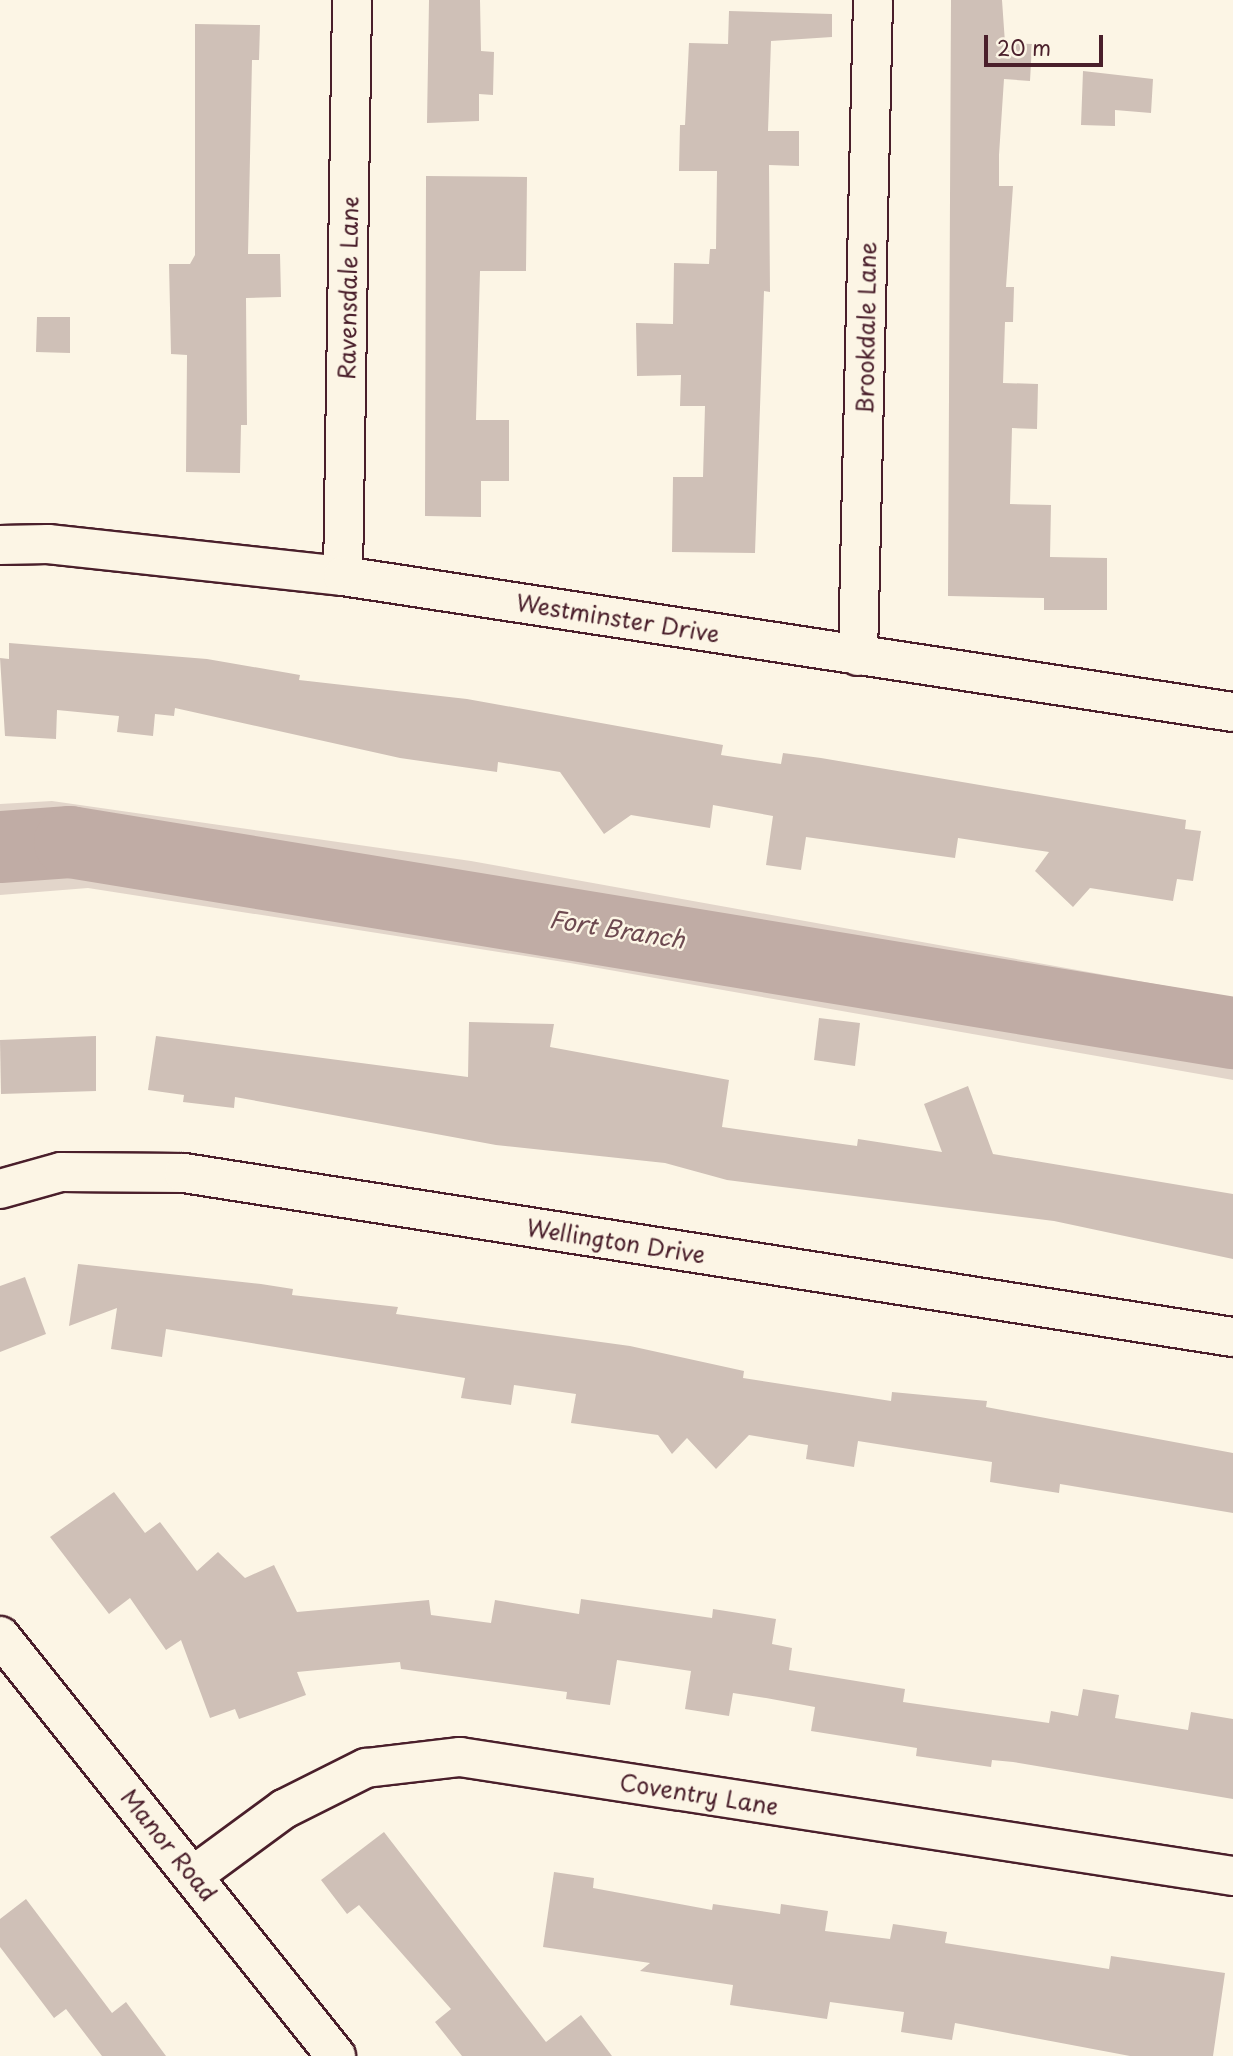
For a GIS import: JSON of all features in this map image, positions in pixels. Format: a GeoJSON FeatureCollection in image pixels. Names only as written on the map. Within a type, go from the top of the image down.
{"type":"FeatureCollection","features":[{"type":"Feature","properties":{"kind":"street","name":"Ravensdale Lane"},"geometry":{"type":"LineString","coordinates":[[343,576],[352,0]]}},
{"type":"Feature","properties":{"kind":"street","name":"Brookdale Lane"},"geometry":{"type":"LineString","coordinates":[[859,656],[873,0]]}},
{"type":"Feature","properties":{"kind":"street","name":"Westminster Drive"},"geometry":{"type":"LineString","coordinates":[[0,545],[48,544],[343,576],[1233,712]]}},
{"type":"Feature","properties":{"kind":"street","name":"Wellington Drive"},"geometry":{"type":"LineString","coordinates":[[0,1189],[61,1172],[184,1173],[1233,1337]]}},
{"type":"Feature","properties":{"kind":"street","name":"Manor Road"},"geometry":{"type":"LineString","coordinates":[[0,1636],[194,1875],[336,2056]]}},
{"type":"Feature","properties":{"kind":"street","name":"Coventry Lane"},"geometry":{"type":"LineString","coordinates":[[194,1875],[284,1809],[366,1768],[460,1757],[1233,1876]]}},
{"type":"Feature","properties":{"kind":"shaded area"},"geometry":{"type":"Polygon","coordinates":[[[52,801],[471,861],[1233,998],[1233,1080],[570,963],[88,888],[0,895],[0,804],[52,801]]]}},
{"type":"Feature","properties":{"kind":"building"},"geometry":{"type":"Polygon","coordinates":[[[429,0],[480,0],[481,51],[494,52],[493,95],[479,94],[479,121],[427,123],[429,0]]]}},
{"type":"Feature","properties":{"kind":"building"},"geometry":{"type":"Polygon","coordinates":[[[951,0],[1002,0],[1005,43],[1032,44],[1030,81],[1004,79],[999,155],[999,186],[1013,186],[1006,287],[1014,287],[1013,322],[1005,322],[1003,383],[1038,384],[1037,429],[1012,428],[1010,504],[1051,505],[1050,557],[1107,558],[1107,610],[1044,610],[1044,598],[948,596],[951,0]]]}},
{"type":"Feature","properties":{"kind":"building"},"geometry":{"type":"Polygon","coordinates":[[[729,11],[832,14],[832,37],[771,41],[768,131],[799,131],[799,166],[769,165],[770,292],[764,291],[755,553],[672,552],[673,477],[703,477],[705,406],[680,406],[681,375],[637,376],[636,323],[673,324],[674,263],[709,264],[710,249],[716,249],[717,171],[679,171],[680,125],[685,125],[689,43],[728,44],[729,11]]]}},
{"type":"Feature","properties":{"kind":"building"},"geometry":{"type":"Polygon","coordinates":[[[195,24],[260,25],[259,60],[252,60],[248,254],[280,254],[281,297],[246,298],[247,425],[241,425],[240,473],[186,472],[187,355],[171,354],[169,264],[190,264],[195,255],[195,24]]]}},
{"type":"Feature","properties":{"kind":"building"},"geometry":{"type":"Polygon","coordinates":[[[1083,71],[1153,79],[1151,113],[1115,110],[1115,126],[1081,125],[1083,71]]]}},
{"type":"Feature","properties":{"kind":"building"},"geometry":{"type":"Polygon","coordinates":[[[426,176],[527,177],[526,271],[480,271],[476,420],[509,420],[509,481],[481,481],[481,517],[425,516],[426,176]]]}},
{"type":"Feature","properties":{"kind":"building"},"geometry":{"type":"Polygon","coordinates":[[[37,317],[70,317],[70,353],[36,352],[37,317]]]}},
{"type":"Feature","properties":{"kind":"building"},"geometry":{"type":"Polygon","coordinates":[[[9,643],[207,659],[300,675],[299,680],[467,699],[723,745],[721,755],[781,764],[783,753],[821,758],[1186,820],[1185,829],[1201,831],[1193,881],[1177,879],[1173,901],[1090,888],[1073,907],[1035,871],[1049,852],[958,838],[955,858],[806,837],[801,870],[766,865],[773,816],[713,805],[710,828],[631,815],[604,834],[560,772],[498,762],[497,772],[400,758],[175,708],[174,716],[155,714],[153,736],[117,732],[119,716],[57,710],[56,739],[5,736],[0,658],[9,659],[9,643]]]}},
{"type":"Feature","properties":{"kind":"building"},"geometry":{"type":"Polygon","coordinates":[[[819,1018],[860,1023],[855,1066],[814,1060],[819,1018]]]}},
{"type":"Feature","properties":{"kind":"building"},"geometry":{"type":"Polygon","coordinates":[[[469,1022],[554,1024],[550,1047],[729,1080],[722,1127],[857,1146],[858,1139],[942,1152],[924,1104],[968,1086],[993,1154],[1233,1194],[1233,1259],[1054,1221],[727,1180],[665,1163],[496,1145],[235,1097],[234,1108],[183,1102],[184,1095],[148,1090],[156,1036],[468,1077],[469,1022]]]}},
{"type":"Feature","properties":{"kind":"building"},"geometry":{"type":"Polygon","coordinates":[[[96,1036],[96,1091],[1,1094],[0,1040],[96,1036]]]}},
{"type":"Feature","properties":{"kind":"building"},"geometry":{"type":"Polygon","coordinates":[[[78,1264],[293,1289],[292,1295],[398,1307],[396,1314],[630,1346],[744,1371],[743,1378],[891,1401],[892,1392],[987,1401],[986,1407],[1233,1453],[1233,1513],[1060,1484],[1059,1493],[990,1482],[992,1462],[858,1441],[854,1467],[806,1459],[808,1445],[749,1435],[716,1469],[687,1438],[672,1454],[658,1435],[571,1423],[576,1394],[514,1385],[511,1405],[461,1398],[465,1378],[166,1329],[162,1357],[111,1349],[117,1308],[69,1326],[78,1264]]]}},
{"type":"Feature","properties":{"kind":"building"},"geometry":{"type":"Polygon","coordinates":[[[25,1277],[46,1334],[0,1352],[0,1286],[25,1277]]]}},
{"type":"Feature","properties":{"kind":"building"},"geometry":{"type":"Polygon","coordinates":[[[114,1492],[145,1533],[160,1522],[197,1571],[218,1552],[245,1578],[274,1565],[297,1612],[429,1600],[431,1615],[491,1623],[495,1600],[579,1614],[581,1599],[712,1618],[713,1609],[776,1619],[772,1644],[792,1648],[789,1670],[905,1689],[903,1702],[1049,1723],[1051,1711],[1078,1716],[1083,1689],[1119,1695],[1115,1718],[1188,1730],[1191,1712],[1233,1719],[1233,1799],[1013,1762],[992,1760],[991,1767],[916,1756],[917,1748],[811,1731],[815,1707],[766,1698],[733,1693],[729,1716],[685,1709],[691,1671],[617,1660],[610,1705],[566,1699],[567,1692],[401,1669],[400,1662],[297,1672],[306,1695],[239,1719],[235,1709],[210,1718],[181,1640],[166,1650],[130,1598],[109,1614],[50,1537],[114,1492]]]}},
{"type":"Feature","properties":{"kind":"building"},"geometry":{"type":"Polygon","coordinates":[[[384,1832],[546,2042],[581,2015],[612,2056],[462,2056],[435,2022],[451,2009],[359,1905],[347,1914],[321,1880],[384,1832]]]}},
{"type":"Feature","properties":{"kind":"building"},"geometry":{"type":"Polygon","coordinates":[[[554,1872],[594,1878],[593,1888],[712,1910],[713,1904],[780,1914],[781,1904],[828,1911],[825,1931],[890,1939],[893,1924],[947,1932],[945,1943],[1109,1969],[1111,1956],[1225,1973],[1213,2056],[1130,2056],[955,2023],[952,2040],[901,2032],[904,2012],[830,2002],[827,2019],[730,2005],[733,1985],[640,1971],[650,1963],[543,1947],[554,1872]]]}},
{"type":"Feature","properties":{"kind":"building"},"geometry":{"type":"Polygon","coordinates":[[[26,1899],[112,2013],[126,2002],[166,2056],[102,2056],[66,2009],[54,2018],[0,1947],[0,1919],[26,1899]]]}},
{"type":"Feature","properties":{"kind":"waterway","name":"Fort Branch"},"geometry":{"type":"LineString","coordinates":[[0,847],[70,842],[1233,1033]]}}]}
